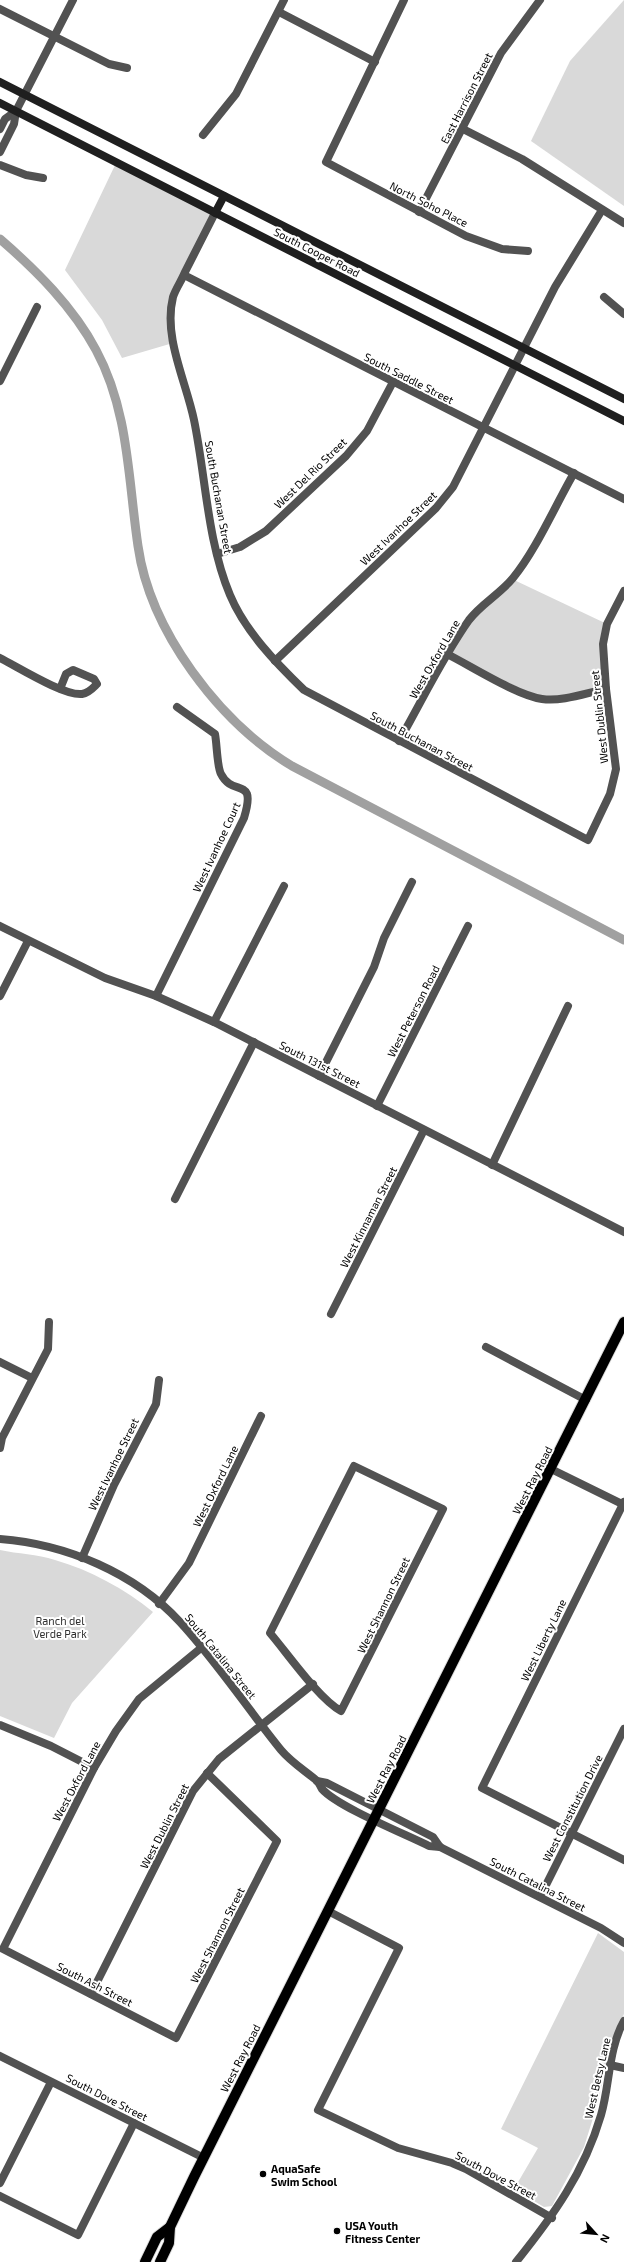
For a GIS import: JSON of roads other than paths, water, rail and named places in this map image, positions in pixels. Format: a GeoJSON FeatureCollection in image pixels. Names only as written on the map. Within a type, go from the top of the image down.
{"type":"FeatureCollection","features":[{"type":"Feature","properties":{"kind":"main road","name":"South Cooper Road"},"geometry":{"type":"LineString","coordinates":[[0,82],[624,399]]}},
{"type":"Feature","properties":{"kind":"main road","name":"South Cooper Road"},"geometry":{"type":"LineString","coordinates":[[0,103],[624,421]]}},
{"type":"Feature","properties":{"kind":"main road"},"geometry":{"type":"LineString","coordinates":[[215,213],[224,196]]}},
{"type":"Feature","properties":{"kind":"main road","name":"West Ray Road"},"geometry":{"type":"LineString","coordinates":[[145,2262],[157,2237],[170,2226],[624,1322]]}},
{"type":"Feature","properties":{"kind":"main road","name":"West Ray Road"},"geometry":{"type":"LineString","coordinates":[[160,2262],[169,2243],[170,2226]]}},
{"type":"Feature","properties":{"kind":"street"},"geometry":{"type":"LineString","coordinates":[[0,152],[14,124],[16,111],[24,94],[73,0]]}},
{"type":"Feature","properties":{"kind":"street"},"geometry":{"type":"LineString","coordinates":[[203,135],[236,94],[284,0]]}},
{"type":"Feature","properties":{"kind":"street"},"geometry":{"type":"LineString","coordinates":[[279,12],[375,62],[404,0]]}},
{"type":"Feature","properties":{"kind":"street","name":"East Harrison Street"},"geometry":{"type":"LineString","coordinates":[[419,212],[502,53],[540,0]]}},
{"type":"Feature","properties":{"kind":"street"},"geometry":{"type":"LineString","coordinates":[[0,8],[109,64],[126,68]]}},
{"type":"Feature","properties":{"kind":"street","name":"North Soho Place"},"geometry":{"type":"LineString","coordinates":[[375,62],[326,162],[466,236],[502,249],[528,251]]}},
{"type":"Feature","properties":{"kind":"street"},"geometry":{"type":"LineString","coordinates":[[0,129],[5,119],[16,111]]}},
{"type":"Feature","properties":{"kind":"street"},"geometry":{"type":"LineString","coordinates":[[463,128],[522,159],[602,210],[624,222]]}},
{"type":"Feature","properties":{"kind":"street"},"geometry":{"type":"LineString","coordinates":[[0,165],[26,175],[42,178]]}},
{"type":"Feature","properties":{"kind":"street","name":"West Ivanhoe Street"},"geometry":{"type":"LineString","coordinates":[[275,660],[436,508],[453,487],[555,287],[602,210]]}},
{"type":"Feature","properties":{"kind":"street","name":"South Buchanan Street"},"geometry":{"type":"LineString","coordinates":[[215,213],[174,296],[171,316],[173,343],[185,382],[194,421],[209,518],[217,554],[230,595],[251,630],[275,660],[304,690],[588,840]]}},
{"type":"Feature","properties":{"kind":"street","name":"South Saddle Street"},"geometry":{"type":"LineString","coordinates":[[184,275],[624,499]]}},
{"type":"Feature","properties":{"kind":"street"},"geometry":{"type":"LineString","coordinates":[[604,297],[624,314]]}},
{"type":"Feature","properties":{"kind":"street"},"geometry":{"type":"LineString","coordinates":[[0,381],[37,307]]}},
{"type":"Feature","properties":{"kind":"street","name":"West Del Rio Street"},"geometry":{"type":"LineString","coordinates":[[217,554],[240,547],[266,531],[346,456],[367,431],[393,382]]}},
{"type":"Feature","properties":{"kind":"street","name":"West Oxford Lane"},"geometry":{"type":"LineString","coordinates":[[399,741],[447,654],[470,619],[491,597],[512,579],[525,560],[574,473]]}},
{"type":"Feature","properties":{"kind":"street","name":"West Dublin Street"},"geometry":{"type":"LineString","coordinates":[[588,840],[610,794],[616,769],[606,688],[604,637],[607,624],[624,591]]}},
{"type":"Feature","properties":{"kind":"street"},"geometry":{"type":"LineString","coordinates":[[447,654],[526,695],[543,699],[561,698],[606,688]]}},
{"type":"Feature","properties":{"kind":"street"},"geometry":{"type":"LineString","coordinates":[[0,658],[60,689]]}},
{"type":"Feature","properties":{"kind":"street","name":"West Ivanhoe Court"},"geometry":{"type":"LineString","coordinates":[[156,996],[244,818],[249,801],[248,794],[245,790],[226,780],[221,774],[215,734],[177,706]]}},
{"type":"Feature","properties":{"kind":"street"},"geometry":{"type":"LineString","coordinates":[[319,1076],[374,967],[384,938],[412,882]]}},
{"type":"Feature","properties":{"kind":"street"},"geometry":{"type":"LineString","coordinates":[[214,1022],[284,886]]}},
{"type":"Feature","properties":{"kind":"street","name":"South 131st Street"},"geometry":{"type":"LineString","coordinates":[[0,926],[105,978],[156,996],[214,1022],[624,1232]]}},
{"type":"Feature","properties":{"kind":"street","name":"West Peterson Road"},"geometry":{"type":"LineString","coordinates":[[377,1106],[468,926]]}},
{"type":"Feature","properties":{"kind":"street"},"geometry":{"type":"LineString","coordinates":[[0,996],[28,941]]}},
{"type":"Feature","properties":{"kind":"street"},"geometry":{"type":"LineString","coordinates":[[492,1165],[568,1006]]}},
{"type":"Feature","properties":{"kind":"street"},"geometry":{"type":"LineString","coordinates":[[175,1198],[254,1042]]}},
{"type":"Feature","properties":{"kind":"street","name":"West Kinnaman Street"},"geometry":{"type":"LineString","coordinates":[[331,1314],[424,1130]]}},
{"type":"Feature","properties":{"kind":"street"},"geometry":{"type":"LineString","coordinates":[[0,1448],[2,1438],[48,1349],[49,1322]]}},
{"type":"Feature","properties":{"kind":"street"},"geometry":{"type":"LineString","coordinates":[[486,1348],[586,1400]]}},
{"type":"Feature","properties":{"kind":"street"},"geometry":{"type":"LineString","coordinates":[[0,1362],[32,1378]]}},
{"type":"Feature","properties":{"kind":"street","name":"West Ivanhoe Street"},"geometry":{"type":"LineString","coordinates":[[82,1558],[114,1485],[156,1404],[159,1380]]}},
{"type":"Feature","properties":{"kind":"street","name":"West Oxford Lane"},"geometry":{"type":"LineString","coordinates":[[159,1604],[189,1564],[262,1416]]}},
{"type":"Feature","properties":{"kind":"street","name":"West Shannon Street"},"geometry":{"type":"LineString","coordinates":[[354,1466],[443,1509],[341,1710],[334,1707],[313,1684],[270,1633],[354,1466]]}},
{"type":"Feature","properties":{"kind":"street"},"geometry":{"type":"LineString","coordinates":[[551,1469],[624,1504]]}},
{"type":"Feature","properties":{"kind":"street","name":"West Liberty Lane"},"geometry":{"type":"LineString","coordinates":[[571,1833],[482,1788],[624,1504]]}},
{"type":"Feature","properties":{"kind":"street","name":"South Catalina Street"},"geometry":{"type":"LineString","coordinates":[[0,1539],[41,1545],[82,1558],[117,1575],[159,1604],[179,1621],[283,1752],[317,1781],[323,1790],[340,1802],[429,1846],[440,1847],[601,1928],[624,1943]]}},
{"type":"Feature","properties":{"kind":"street","name":"West Oxford Lane"},"geometry":{"type":"LineString","coordinates":[[3,1949],[94,1768],[116,1731],[140,1699],[201,1648]]}},
{"type":"Feature","properties":{"kind":"street","name":"West Dublin Street"},"geometry":{"type":"LineString","coordinates":[[91,1994],[193,1791],[219,1759],[313,1684]]}},
{"type":"Feature","properties":{"kind":"street"},"geometry":{"type":"LineString","coordinates":[[0,1725],[51,1746],[94,1768]]}},
{"type":"Feature","properties":{"kind":"street","name":"West Constitution Drive"},"geometry":{"type":"LineString","coordinates":[[540,1897],[624,1729]]}},
{"type":"Feature","properties":{"kind":"street","name":"West Shannon Street"},"geometry":{"type":"LineString","coordinates":[[176,2038],[277,1841],[207,1773]]}},
{"type":"Feature","properties":{"kind":"street","name":"South Catalina Street"},"geometry":{"type":"LineString","coordinates":[[317,1781],[327,1783],[432,1837],[440,1847]]}},
{"type":"Feature","properties":{"kind":"street"},"geometry":{"type":"LineString","coordinates":[[571,1833],[624,1860]]}},
{"type":"Feature","properties":{"kind":"street","name":"South Dove Street"},"geometry":{"type":"LineString","coordinates":[[328,1911],[399,1948],[318,2110],[398,2148],[446,2161],[466,2169],[552,2218]]}},
{"type":"Feature","properties":{"kind":"street","name":"South Ash Street"},"geometry":{"type":"LineString","coordinates":[[3,1949],[176,2038]]}},
{"type":"Feature","properties":{"kind":"street","name":"West Betsy Lane"},"geometry":{"type":"LineString","coordinates":[[516,2262],[552,2218],[578,2173],[601,2116],[610,2065],[624,2021]]}},
{"type":"Feature","properties":{"kind":"street","name":"South Dove Street"},"geometry":{"type":"LineString","coordinates":[[0,2056],[204,2158]]}},
{"type":"Feature","properties":{"kind":"street"},"geometry":{"type":"LineString","coordinates":[[610,2065],[624,2068]]}},
{"type":"Feature","properties":{"kind":"street"},"geometry":{"type":"LineString","coordinates":[[0,2183],[52,2082]]}},
{"type":"Feature","properties":{"kind":"street"},"geometry":{"type":"LineString","coordinates":[[0,2196],[78,2235],[134,2123]]}},
{"type":"Feature","properties":{"kind":"waterway"},"geometry":{"type":"LineString","coordinates":[[0,239],[41,277],[65,304],[87,334],[107,373],[115,397],[126,446],[138,546],[145,578],[157,610],[173,641],[192,671],[214,699],[239,725],[265,747],[292,766],[624,940]]}},
{"type":"Feature","properties":{"kind":"place","name":"AquaSafe Swim School"},"geometry":{"type":"Point","coordinates":[263,2174]}},
{"type":"Feature","properties":{"kind":"place","name":"USA Youth Fitness Center"},"geometry":{"type":"Point","coordinates":[337,2231]}},
{"type":"Feature","properties":{"kind":"park label","name":"Ranch del Verde Park"},"geometry":{"type":"Point","coordinates":[60,1626]}}]}
